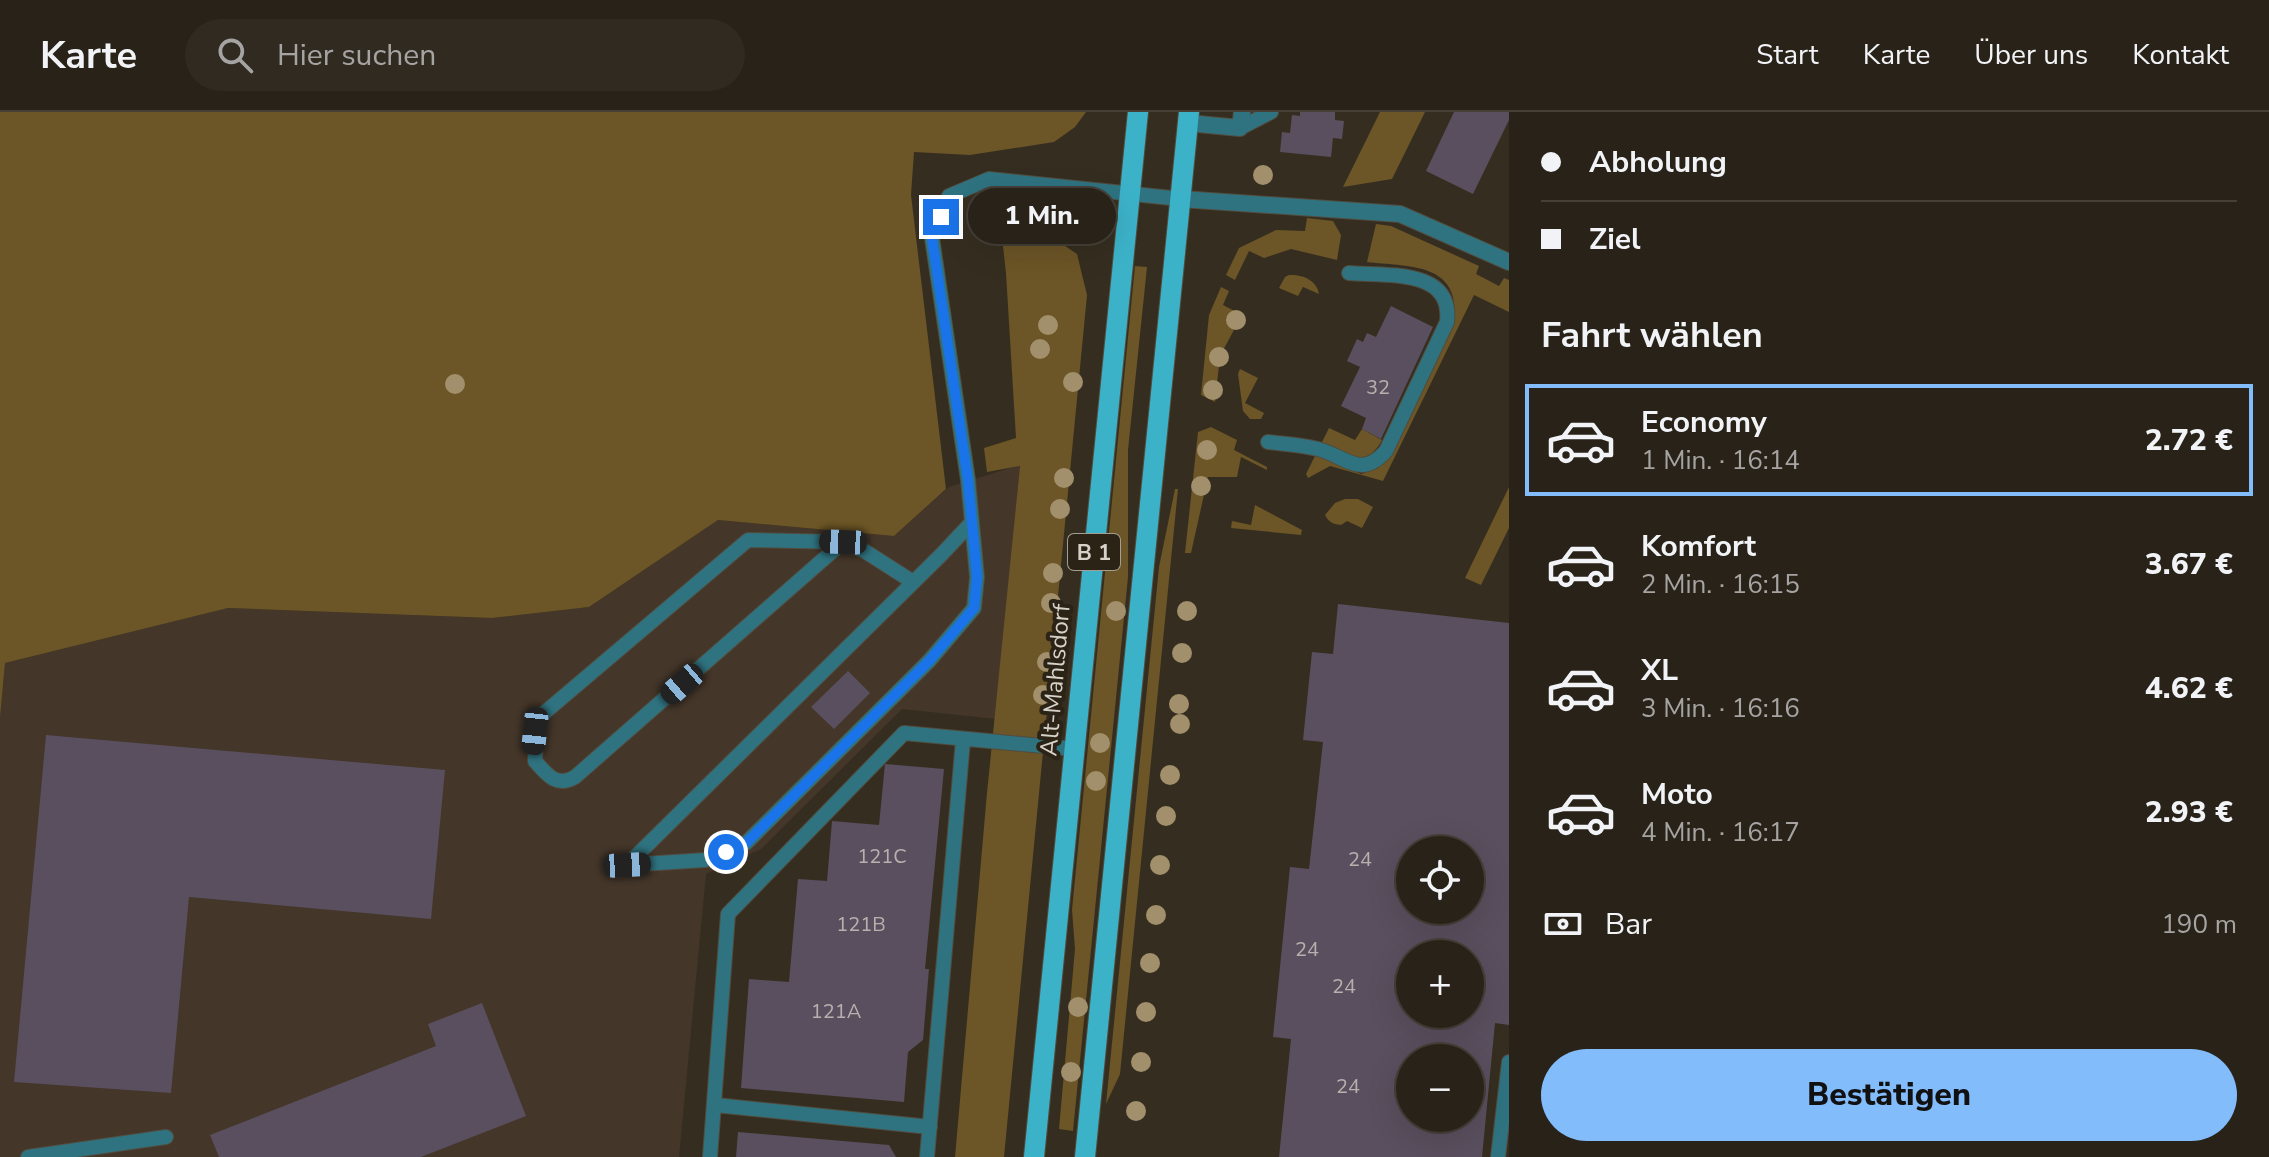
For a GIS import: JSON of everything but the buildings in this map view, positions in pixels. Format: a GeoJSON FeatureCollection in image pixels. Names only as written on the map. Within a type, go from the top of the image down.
{"type":"FeatureCollection","features":[{"type":"Feature","properties":{"kind":"main road","name":"Alt-Mahlsdorf"},"geometry":{"type":"LineString","coordinates":[[1034,1157],[1138,112]]}},
{"type":"Feature","properties":{"kind":"main road","name":"B 1"},"geometry":{"type":"LineString","coordinates":[[1085,1157],[1189,118]]}},
{"type":"Feature","properties":{"kind":"street"},"geometry":{"type":"LineString","coordinates":[[1189,118],[1241,120]]}},
{"type":"Feature","properties":{"kind":"street"},"geometry":{"type":"LineString","coordinates":[[1181,199],[1400,214],[1509,262]]}},
{"type":"Feature","properties":{"kind":"lane"},"geometry":{"type":"LineString","coordinates":[[1241,120],[1271,112]]}},
{"type":"Feature","properties":{"kind":"lane"},"geometry":{"type":"LineString","coordinates":[[971,523],[627,865],[705,860],[746,843],[929,661],[974,608],[977,577],[968,480],[932,238],[949,196],[989,179],[1181,199]]}},
{"type":"Feature","properties":{"kind":"lane"},"geometry":{"type":"LineString","coordinates":[[1268,442],[1320,450],[1364,466],[1376,462],[1386,451],[1447,322],[1448,309],[1444,296],[1435,286],[1421,279],[1349,273]]}},
{"type":"Feature","properties":{"kind":"lane"},"geometry":{"type":"LineString","coordinates":[[843,542],[575,777],[566,782],[555,781],[535,761],[537,719],[748,540],[843,542],[863,550],[913,582]]}},
{"type":"Feature","properties":{"kind":"lane"},"geometry":{"type":"LineString","coordinates":[[710,1157],[728,914],[904,733],[1075,749]]}},
{"type":"Feature","properties":{"kind":"lane"},"geometry":{"type":"LineString","coordinates":[[927,1157],[963,740]]}},
{"type":"Feature","properties":{"kind":"lane"},"geometry":{"type":"LineString","coordinates":[[1498,1157],[1509,1062]]}},
{"type":"Feature","properties":{"kind":"lane"},"geometry":{"type":"LineString","coordinates":[[715,1105],[930,1127]]}},
{"type":"Feature","properties":{"kind":"lane"},"geometry":{"type":"LineString","coordinates":[[28,1157],[166,1137]]}},
{"type":"Feature","properties":{"kind":"shaded area"},"geometry":{"type":"Polygon","coordinates":[[[0,112],[1086,112],[1075,127],[1054,142],[970,155],[914,152],[911,195],[946,489],[894,536],[718,520],[589,607],[492,618],[228,608],[5,663],[0,718],[0,112]]]}},
{"type":"Feature","properties":{"kind":"shaded area"},"geometry":{"type":"Polygon","coordinates":[[[1380,112],[1425,112],[1392,179],[1343,187],[1380,112]]]}},
{"type":"Feature","properties":{"kind":"shaded area"},"geometry":{"type":"Polygon","coordinates":[[[1307,218],[1333,221],[1341,235],[1337,260],[1291,249],[1264,258],[1249,251],[1235,280],[1226,275],[1239,248],[1276,230],[1305,231],[1307,218]]]}},
{"type":"Feature","properties":{"kind":"shaded area"},"geometry":{"type":"Polygon","coordinates":[[[1000,219],[1040,229],[1077,254],[1087,295],[1004,1157],[955,1157],[1020,466],[987,472],[984,448],[1016,438],[1000,219]]]}},
{"type":"Feature","properties":{"kind":"shaded area"},"geometry":{"type":"Polygon","coordinates":[[[1376,224],[1391,226],[1479,266],[1476,274],[1499,286],[1504,278],[1509,280],[1509,312],[1474,295],[1383,481],[1330,466],[1308,478],[1306,474],[1316,454],[1361,474],[1378,468],[1388,456],[1454,321],[1454,302],[1441,278],[1415,267],[1367,262],[1376,224]]]}},
{"type":"Feature","properties":{"kind":"shaded area"},"geometry":{"type":"Polygon","coordinates":[[[1135,266],[1147,267],[1128,450],[1128,577],[1073,1131],[1059,1129],[1075,949],[1072,910],[1135,266]]]}},
{"type":"Feature","properties":{"kind":"shaded area"},"geometry":{"type":"Polygon","coordinates":[[[1289,275],[1308,279],[1319,294],[1303,287],[1298,296],[1279,288],[1289,275]]]}},
{"type":"Feature","properties":{"kind":"shaded area"},"geometry":{"type":"Polygon","coordinates":[[[1221,287],[1229,291],[1223,305],[1242,315],[1220,356],[1215,402],[1201,395],[1209,315],[1221,287]]]}},
{"type":"Feature","properties":{"kind":"shaded area"},"geometry":{"type":"Polygon","coordinates":[[[1240,369],[1258,378],[1245,403],[1264,413],[1261,419],[1250,419],[1243,411],[1240,369]]]}},
{"type":"Feature","properties":{"kind":"shaded area"},"geometry":{"type":"Polygon","coordinates":[[[1211,427],[1237,440],[1234,450],[1267,467],[1267,470],[1241,457],[1237,477],[1208,477],[1191,553],[1185,553],[1198,432],[1211,427]]]}},
{"type":"Feature","properties":{"kind":"shaded area"},"geometry":{"type":"Polygon","coordinates":[[[1329,428],[1355,440],[1362,429],[1382,440],[1369,455],[1355,457],[1322,442],[1329,428]]]}},
{"type":"Feature","properties":{"kind":"shaded area"},"geometry":{"type":"Polygon","coordinates":[[[1020,465],[996,719],[902,709],[761,849],[706,874],[679,1157],[0,1157],[0,718],[5,663],[228,608],[492,618],[589,607],[718,520],[894,536],[949,487],[1020,465]]]}},
{"type":"Feature","properties":{"kind":"shaded area"},"geometry":{"type":"Polygon","coordinates":[[[1509,487],[1509,528],[1481,585],[1465,578],[1509,487]]]}},
{"type":"Feature","properties":{"kind":"shaded area"},"geometry":{"type":"Polygon","coordinates":[[[1175,489],[1178,489],[1120,1074],[1106,1104],[1159,567],[1175,489]]]}},
{"type":"Feature","properties":{"kind":"shaded area"},"geometry":{"type":"Polygon","coordinates":[[[1358,499],[1373,507],[1362,528],[1347,521],[1341,525],[1333,523],[1325,515],[1335,503],[1358,499]]]}},
{"type":"Feature","properties":{"kind":"shaded area"},"geometry":{"type":"Polygon","coordinates":[[[1255,505],[1302,530],[1301,535],[1231,528],[1232,521],[1251,525],[1255,505]]]}},
{"type":"Feature","properties":{"kind":"route"},"geometry":{"type":"LineString","coordinates":[[726,852],[746,843],[929,661],[974,608],[977,577],[968,480],[932,238],[941,217]]}}]}
